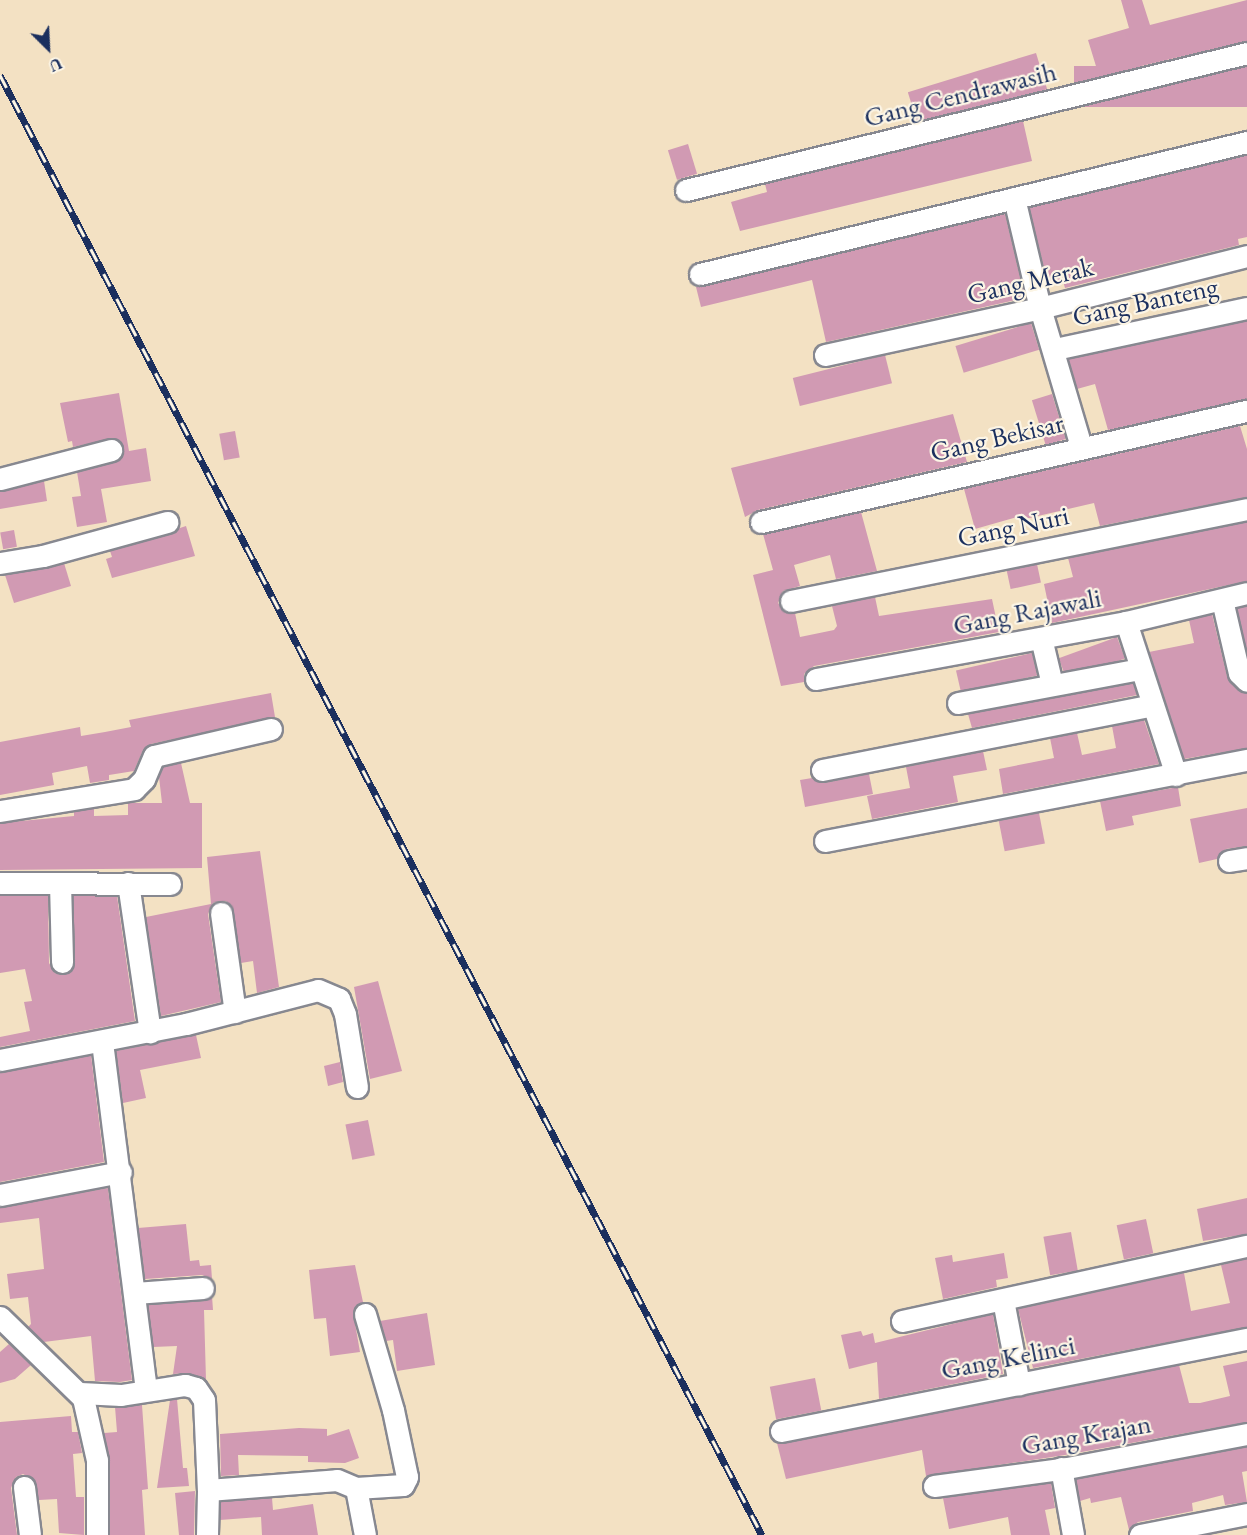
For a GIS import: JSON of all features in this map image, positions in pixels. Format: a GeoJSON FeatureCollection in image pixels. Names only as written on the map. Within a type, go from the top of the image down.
{"type":"FeatureCollection","features":[{"type":"Feature","properties":{"kind":"street","name":"Gang Cendrawasih"},"geometry":{"type":"LineString","coordinates":[[687,190],[1247,53]]}},
{"type":"Feature","properties":{"kind":"street"},"geometry":{"type":"LineString","coordinates":[[700,274],[1247,142]]}},
{"type":"Feature","properties":{"kind":"street"},"geometry":{"type":"LineString","coordinates":[[1014,198],[1040,308],[1055,349],[1081,446]]}},
{"type":"Feature","properties":{"kind":"street","name":"Gang Merak"},"geometry":{"type":"LineString","coordinates":[[825,355],[1040,308],[1247,256]]}},
{"type":"Feature","properties":{"kind":"street","name":"Gang Banteng"},"geometry":{"type":"LineString","coordinates":[[1055,349],[1247,308]]}},
{"type":"Feature","properties":{"kind":"street","name":"Gang Bekisar"},"geometry":{"type":"LineString","coordinates":[[760,522],[1081,446],[1247,411]]}},
{"type":"Feature","properties":{"kind":"street"},"geometry":{"type":"LineString","coordinates":[[0,479],[111,450]]}},
{"type":"Feature","properties":{"kind":"street","name":"Gang Nuri"},"geometry":{"type":"LineString","coordinates":[[791,601],[1247,509]]}},
{"type":"Feature","properties":{"kind":"street"},"geometry":{"type":"LineString","coordinates":[[0,563],[43,556],[167,522]]}},
{"type":"Feature","properties":{"kind":"street","name":"Gang Rajawali"},"geometry":{"type":"LineString","coordinates":[[816,679],[1126,622],[1247,593]]}},
{"type":"Feature","properties":{"kind":"street"},"geometry":{"type":"LineString","coordinates":[[1222,600],[1239,673],[1247,681]]}},
{"type":"Feature","properties":{"kind":"street"},"geometry":{"type":"LineString","coordinates":[[1126,622],[1176,775]]}},
{"type":"Feature","properties":{"kind":"street"},"geometry":{"type":"LineString","coordinates":[[1041,638],[1052,684]]}},
{"type":"Feature","properties":{"kind":"street"},"geometry":{"type":"LineString","coordinates":[[958,703],[1140,669]]}},
{"type":"Feature","properties":{"kind":"street"},"geometry":{"type":"LineString","coordinates":[[822,770],[1153,705]]}},
{"type":"Feature","properties":{"kind":"street"},"geometry":{"type":"LineString","coordinates":[[0,811],[134,789],[144,779],[154,756],[271,729]]}},
{"type":"Feature","properties":{"kind":"street"},"geometry":{"type":"LineString","coordinates":[[825,841],[1247,760]]}},
{"type":"Feature","properties":{"kind":"street"},"geometry":{"type":"LineString","coordinates":[[0,882],[170,884]]}},
{"type":"Feature","properties":{"kind":"street"},"geometry":{"type":"LineString","coordinates":[[60,883],[62,962]]}},
{"type":"Feature","properties":{"kind":"street"},"geometry":{"type":"LineString","coordinates":[[128,883],[150,1032]]}},
{"type":"Feature","properties":{"kind":"street"},"geometry":{"type":"LineString","coordinates":[[221,913],[235,1012]]}},
{"type":"Feature","properties":{"kind":"street"},"geometry":{"type":"LineString","coordinates":[[0,1060],[150,1032],[318,990],[332,994],[345,1014],[357,1088]]}},
{"type":"Feature","properties":{"kind":"street"},"geometry":{"type":"LineString","coordinates":[[102,1041],[121,1172],[146,1390]]}},
{"type":"Feature","properties":{"kind":"street"},"geometry":{"type":"LineString","coordinates":[[0,1195],[121,1172]]}},
{"type":"Feature","properties":{"kind":"street"},"geometry":{"type":"LineString","coordinates":[[902,1321],[1247,1246]]}},
{"type":"Feature","properties":{"kind":"street"},"geometry":{"type":"LineString","coordinates":[[135,1293],[203,1288]]}},
{"type":"Feature","properties":{"kind":"street"},"geometry":{"type":"LineString","coordinates":[[1003,1300],[1019,1384]]}},
{"type":"Feature","properties":{"kind":"street"},"geometry":{"type":"LineString","coordinates":[[208,1490],[337,1480],[356,1488],[403,1485],[407,1477],[365,1314]]}},
{"type":"Feature","properties":{"kind":"street"},"geometry":{"type":"LineString","coordinates":[[0,1317],[80,1393],[94,1441],[97,1535]]}},
{"type":"Feature","properties":{"kind":"street","name":"Gang Kelinci"},"geometry":{"type":"LineString","coordinates":[[781,1431],[1247,1339]]}},
{"type":"Feature","properties":{"kind":"street"},"geometry":{"type":"LineString","coordinates":[[80,1393],[121,1395],[185,1385],[196,1388],[204,1400],[208,1490],[207,1535]]}},
{"type":"Feature","properties":{"kind":"street","name":"Gang Krajan"},"geometry":{"type":"LineString","coordinates":[[934,1486],[1061,1468],[1247,1434]]}},
{"type":"Feature","properties":{"kind":"street"},"geometry":{"type":"LineString","coordinates":[[1061,1468],[1073,1535]]}},
{"type":"Feature","properties":{"kind":"street"},"geometry":{"type":"LineString","coordinates":[[24,1486],[30,1535]]}},
{"type":"Feature","properties":{"kind":"street"},"geometry":{"type":"LineString","coordinates":[[356,1488],[365,1535]]}},
{"type":"Feature","properties":{"kind":"street"},"geometry":{"type":"LineString","coordinates":[[1140,1535],[1247,1514]]}},
{"type":"Feature","properties":{"kind":"building"},"geometry":{"type":"Polygon","coordinates":[[[1121,0],[1142,0],[1150,25],[1247,0],[1247,41],[1099,76],[1088,40],[1129,28],[1121,0]]]}},
{"type":"Feature","properties":{"kind":"building"},"geometry":{"type":"Polygon","coordinates":[[[1036,53],[1047,89],[919,129],[908,92],[1036,53]]]}},
{"type":"Feature","properties":{"kind":"building"},"geometry":{"type":"Polygon","coordinates":[[[1074,66],[1247,66],[1247,107],[1074,107],[1074,66]]]}},
{"type":"Feature","properties":{"kind":"building"},"geometry":{"type":"Polygon","coordinates":[[[1023,121],[1032,161],[740,231],[731,202],[767,192],[765,184],[1023,121]]]}},
{"type":"Feature","properties":{"kind":"building"},"geometry":{"type":"Polygon","coordinates":[[[688,144],[697,174],[677,180],[668,150],[688,144]]]}},
{"type":"Feature","properties":{"kind":"building"},"geometry":{"type":"Polygon","coordinates":[[[1247,155],[1247,237],[1238,239],[1239,245],[1065,288],[1063,281],[1048,284],[1029,208],[1247,155]]]}},
{"type":"Feature","properties":{"kind":"building"},"geometry":{"type":"Polygon","coordinates":[[[1005,214],[1025,298],[826,342],[812,280],[701,307],[696,287],[1005,214]]]}},
{"type":"Feature","properties":{"kind":"building"},"geometry":{"type":"Polygon","coordinates":[[[1247,321],[1247,399],[1108,430],[1095,384],[1077,389],[1068,359],[1247,321]]]}},
{"type":"Feature","properties":{"kind":"building"},"geometry":{"type":"Polygon","coordinates":[[[1031,323],[1039,350],[964,373],[955,346],[1031,323]]]}},
{"type":"Feature","properties":{"kind":"building"},"geometry":{"type":"Polygon","coordinates":[[[885,355],[892,383],[800,406],[793,378],[885,355]]]}},
{"type":"Feature","properties":{"kind":"building"},"geometry":{"type":"Polygon","coordinates":[[[119,393],[129,451],[146,448],[151,481],[101,489],[107,522],[77,527],[72,497],[81,496],[77,472],[115,462],[120,459],[123,447],[114,438],[73,447],[72,441],[68,442],[60,403],[119,393]]]}},
{"type":"Feature","properties":{"kind":"building"},"geometry":{"type":"Polygon","coordinates":[[[1052,394],[1066,439],[1046,445],[1032,400],[1052,394]]]}},
{"type":"Feature","properties":{"kind":"building"},"geometry":{"type":"Polygon","coordinates":[[[953,414],[967,462],[758,510],[745,517],[731,468],[953,414]]]}},
{"type":"Feature","properties":{"kind":"building"},"geometry":{"type":"Polygon","coordinates":[[[1240,426],[1247,449],[1247,497],[1100,526],[1094,503],[1025,519],[1024,515],[975,529],[964,489],[1240,426]]]}},
{"type":"Feature","properties":{"kind":"building"},"geometry":{"type":"Polygon","coordinates":[[[235,431],[240,458],[224,460],[219,434],[235,431]]]}},
{"type":"Feature","properties":{"kind":"building"},"geometry":{"type":"Polygon","coordinates":[[[44,481],[47,501],[0,509],[0,491],[44,481]]]}},
{"type":"Feature","properties":{"kind":"building"},"geometry":{"type":"Polygon","coordinates":[[[861,512],[877,571],[836,579],[830,555],[794,565],[800,586],[783,591],[778,603],[786,613],[795,613],[800,637],[834,630],[837,626],[832,606],[875,597],[879,616],[992,599],[999,632],[814,666],[804,674],[804,682],[781,686],[753,575],[773,570],[763,534],[861,512]]]}},
{"type":"Feature","properties":{"kind":"building"},"geometry":{"type":"Polygon","coordinates":[[[1247,522],[1247,581],[1052,623],[1044,584],[1073,577],[1068,558],[1247,522]]]}},
{"type":"Feature","properties":{"kind":"building"},"geometry":{"type":"Polygon","coordinates":[[[186,526],[195,556],[112,578],[106,559],[112,557],[110,551],[186,526]]]}},
{"type":"Feature","properties":{"kind":"building"},"geometry":{"type":"Polygon","coordinates":[[[14,530],[17,547],[3,549],[0,532],[14,530]]]}},
{"type":"Feature","properties":{"kind":"building"},"geometry":{"type":"Polygon","coordinates":[[[64,563],[71,586],[14,603],[5,575],[64,563]]]}},
{"type":"Feature","properties":{"kind":"building"},"geometry":{"type":"Polygon","coordinates":[[[1037,564],[1041,583],[1011,589],[1007,570],[1037,564]]]}},
{"type":"Feature","properties":{"kind":"building"},"geometry":{"type":"Polygon","coordinates":[[[1247,606],[1247,651],[1237,608],[1247,606]]]}},
{"type":"Feature","properties":{"kind":"building"},"geometry":{"type":"Polygon","coordinates":[[[1212,614],[1227,676],[1238,690],[1247,693],[1247,748],[1184,759],[1149,652],[1194,643],[1189,620],[1212,614]]]}},
{"type":"Feature","properties":{"kind":"building"},"geometry":{"type":"Polygon","coordinates":[[[1117,637],[1125,659],[1067,680],[1059,658],[1117,637]]]}},
{"type":"Feature","properties":{"kind":"building"},"geometry":{"type":"Polygon","coordinates":[[[1032,653],[1037,675],[961,693],[956,671],[1032,653]]]}},
{"type":"Feature","properties":{"kind":"building"},"geometry":{"type":"Polygon","coordinates":[[[1133,683],[1137,695],[972,728],[968,714],[1133,683]]]}},
{"type":"Feature","properties":{"kind":"building"},"geometry":{"type":"Polygon","coordinates":[[[271,693],[275,717],[151,744],[143,750],[134,771],[109,775],[109,780],[90,783],[87,766],[52,773],[54,785],[0,795],[0,742],[80,727],[81,736],[105,732],[131,727],[129,720],[271,693]]]}},
{"type":"Feature","properties":{"kind":"building"},"geometry":{"type":"Polygon","coordinates":[[[1144,720],[1159,764],[1003,794],[999,769],[1054,758],[1050,738],[1077,733],[1082,755],[1116,748],[1112,726],[1144,720]]]}},
{"type":"Feature","properties":{"kind":"building"},"geometry":{"type":"Polygon","coordinates":[[[983,751],[987,770],[953,776],[958,802],[872,819],[867,796],[910,788],[906,767],[983,751]]]}},
{"type":"Feature","properties":{"kind":"building"},"geometry":{"type":"Polygon","coordinates":[[[181,763],[190,803],[202,803],[202,868],[0,870],[0,823],[74,816],[74,812],[94,808],[94,816],[128,815],[128,803],[162,803],[159,777],[163,767],[181,763]]]}},
{"type":"Feature","properties":{"kind":"building"},"geometry":{"type":"Polygon","coordinates":[[[869,774],[873,794],[805,807],[800,780],[812,778],[824,783],[869,774]]]}},
{"type":"Feature","properties":{"kind":"building"},"geometry":{"type":"Polygon","coordinates":[[[1178,787],[1181,806],[1132,816],[1134,825],[1106,831],[1100,801],[1178,787]]]}},
{"type":"Feature","properties":{"kind":"building"},"geometry":{"type":"Polygon","coordinates":[[[1247,808],[1247,846],[1226,849],[1217,859],[1199,863],[1190,819],[1247,808]]]}},
{"type":"Feature","properties":{"kind":"building"},"geometry":{"type":"Polygon","coordinates":[[[1039,813],[1045,843],[1005,851],[999,821],[1039,813]]]}},
{"type":"Feature","properties":{"kind":"building"},"geometry":{"type":"Polygon","coordinates":[[[260,851],[279,987],[257,993],[253,961],[241,963],[233,911],[226,901],[219,901],[213,903],[208,914],[221,1002],[161,1016],[146,917],[211,904],[207,857],[260,851]]]}},
{"type":"Feature","properties":{"kind":"building"},"geometry":{"type":"Polygon","coordinates":[[[0,896],[48,896],[49,963],[55,973],[62,975],[69,973],[75,962],[73,896],[117,896],[135,1021],[0,1047],[0,1037],[30,1031],[24,1002],[32,1001],[25,969],[0,973],[0,896]]]}},
{"type":"Feature","properties":{"kind":"building"},"geometry":{"type":"Polygon","coordinates":[[[378,981],[402,1071],[370,1079],[354,987],[378,981]]]}},
{"type":"Feature","properties":{"kind":"building"},"geometry":{"type":"Polygon","coordinates":[[[196,1035],[201,1058],[140,1070],[146,1098],[123,1103],[116,1051],[196,1035]]]}},
{"type":"Feature","properties":{"kind":"building"},"geometry":{"type":"Polygon","coordinates":[[[91,1055],[104,1162],[0,1182],[0,1072],[91,1055]]]}},
{"type":"Feature","properties":{"kind":"building"},"geometry":{"type":"Polygon","coordinates":[[[340,1062],[343,1082],[328,1086],[324,1066],[340,1062]]]}},
{"type":"Feature","properties":{"kind":"building"},"geometry":{"type":"Polygon","coordinates":[[[368,1120],[375,1155],[352,1160],[345,1124],[368,1120]]]}},
{"type":"Feature","properties":{"kind":"building"},"geometry":{"type":"Polygon","coordinates":[[[108,1188],[132,1380],[120,1382],[95,1381],[91,1336],[44,1342],[28,1327],[31,1324],[28,1297],[10,1299],[7,1274],[44,1269],[39,1218],[0,1223],[0,1207],[108,1188]]]}},
{"type":"Feature","properties":{"kind":"building"},"geometry":{"type":"Polygon","coordinates":[[[1247,1198],[1247,1234],[1203,1241],[1197,1209],[1247,1198]]]}},
{"type":"Feature","properties":{"kind":"building"},"geometry":{"type":"Polygon","coordinates":[[[1146,1219],[1153,1253],[1124,1259],[1117,1225],[1146,1219]]]}},
{"type":"Feature","properties":{"kind":"building"},"geometry":{"type":"Polygon","coordinates":[[[186,1224],[190,1261],[199,1260],[200,1266],[211,1265],[212,1279],[202,1275],[145,1279],[138,1228],[186,1224]]]}},
{"type":"Feature","properties":{"kind":"building"},"geometry":{"type":"Polygon","coordinates":[[[1071,1232],[1078,1270],[1050,1275],[1043,1237],[1071,1232]]]}},
{"type":"Feature","properties":{"kind":"building"},"geometry":{"type":"Polygon","coordinates":[[[1004,1253],[1008,1278],[996,1280],[997,1287],[943,1299],[935,1258],[952,1255],[953,1262],[1004,1253]]]}},
{"type":"Feature","properties":{"kind":"building"},"geometry":{"type":"Polygon","coordinates":[[[1247,1259],[1247,1327],[1033,1368],[1018,1309],[1184,1273],[1191,1311],[1230,1303],[1221,1265],[1247,1259]]]}},
{"type":"Feature","properties":{"kind":"building"},"geometry":{"type":"Polygon","coordinates":[[[355,1265],[363,1302],[353,1312],[360,1352],[330,1356],[326,1318],[314,1319],[309,1270],[355,1265]]]}},
{"type":"Feature","properties":{"kind":"building"},"geometry":{"type":"Polygon","coordinates":[[[212,1296],[213,1310],[204,1310],[206,1380],[188,1373],[173,1374],[177,1346],[153,1347],[148,1305],[204,1301],[212,1296]]]}},
{"type":"Feature","properties":{"kind":"building"},"geometry":{"type":"Polygon","coordinates":[[[427,1313],[435,1365],[397,1371],[393,1340],[386,1341],[380,1321],[427,1313]]]}},
{"type":"Feature","properties":{"kind":"building"},"geometry":{"type":"Polygon","coordinates":[[[993,1314],[1003,1374],[879,1399],[877,1362],[849,1369],[841,1335],[861,1331],[863,1336],[873,1333],[875,1343],[993,1314]]]}},
{"type":"Feature","properties":{"kind":"building"},"geometry":{"type":"Polygon","coordinates":[[[9,1344],[31,1365],[15,1379],[0,1383],[0,1352],[9,1344]]]}},
{"type":"Feature","properties":{"kind":"building"},"geometry":{"type":"Polygon","coordinates":[[[1247,1361],[1247,1422],[1065,1455],[926,1476],[922,1450],[786,1479],[777,1443],[1179,1365],[1189,1403],[1200,1403],[1230,1396],[1223,1366],[1247,1361]]]}},
{"type":"Feature","properties":{"kind":"building"},"geometry":{"type":"Polygon","coordinates":[[[815,1378],[821,1410],[776,1419],[770,1387],[815,1378]]]}},
{"type":"Feature","properties":{"kind":"building"},"geometry":{"type":"Polygon","coordinates":[[[177,1399],[183,1468],[187,1468],[189,1486],[157,1488],[170,1400],[177,1399]]]}},
{"type":"Feature","properties":{"kind":"building"},"geometry":{"type":"Polygon","coordinates":[[[142,1405],[148,1489],[142,1490],[145,1535],[110,1535],[110,1460],[104,1433],[117,1432],[115,1407],[142,1405]]]}},
{"type":"Feature","properties":{"kind":"building"},"geometry":{"type":"Polygon","coordinates":[[[71,1416],[72,1432],[78,1432],[82,1453],[73,1454],[76,1497],[84,1497],[84,1535],[59,1533],[57,1499],[39,1500],[34,1480],[23,1474],[16,1477],[11,1488],[17,1535],[0,1535],[0,1422],[71,1416]]]}},
{"type":"Feature","properties":{"kind":"building"},"geometry":{"type":"Polygon","coordinates":[[[299,1428],[327,1429],[327,1436],[349,1429],[359,1458],[345,1463],[308,1462],[308,1456],[238,1455],[239,1475],[221,1476],[220,1434],[299,1428]]]}},
{"type":"Feature","properties":{"kind":"building"},"geometry":{"type":"Polygon","coordinates":[[[1247,1447],[1247,1471],[1242,1472],[1247,1502],[1225,1505],[1223,1495],[1192,1503],[1193,1511],[1138,1522],[1129,1530],[1121,1497],[1091,1503],[1090,1498],[1080,1501],[1076,1479],[1247,1447]]]}},
{"type":"Feature","properties":{"kind":"building"},"geometry":{"type":"Polygon","coordinates":[[[1051,1483],[1055,1508],[1045,1510],[1050,1535],[1011,1535],[1008,1517],[949,1529],[943,1498],[1051,1483]]]}},
{"type":"Feature","properties":{"kind":"building"},"geometry":{"type":"Polygon","coordinates":[[[195,1491],[194,1535],[179,1535],[175,1493],[195,1491]]]}},
{"type":"Feature","properties":{"kind":"building"},"geometry":{"type":"Polygon","coordinates":[[[272,1498],[273,1510],[313,1504],[318,1535],[262,1535],[261,1517],[220,1520],[220,1502],[272,1498]]]}},
{"type":"Feature","properties":{"kind":"railway"},"geometry":{"type":"LineString","coordinates":[[0,75],[762,1535]]}}]}
